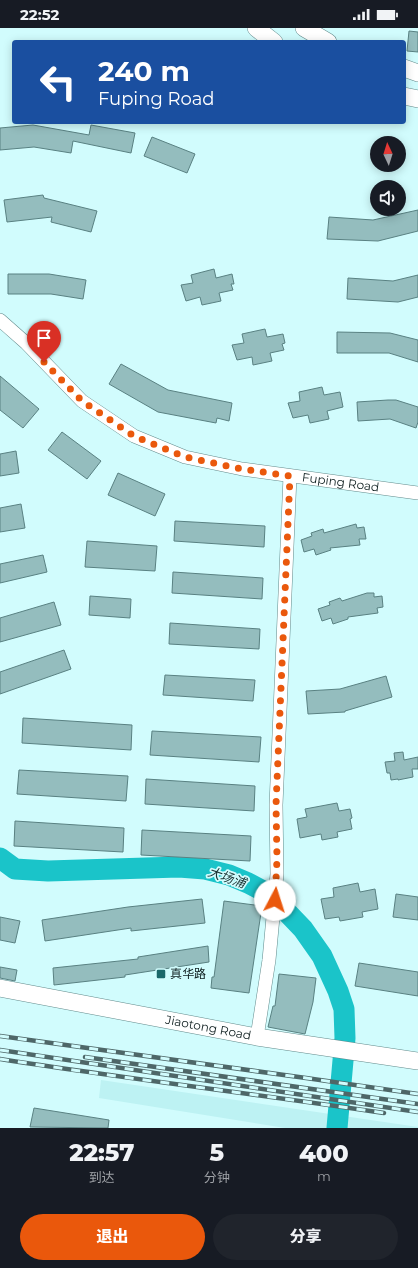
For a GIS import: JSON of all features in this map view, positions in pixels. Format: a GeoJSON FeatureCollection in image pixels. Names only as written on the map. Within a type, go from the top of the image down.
{"type":"FeatureCollection","features":[{"type":"Feature","properties":{"kind":"main road"},"geometry":{"type":"LineString","coordinates":[[256,28],[271,40]]}},
{"type":"Feature","properties":{"kind":"main road"},"geometry":{"type":"LineString","coordinates":[[304,28],[325,40]]}},
{"type":"Feature","properties":{"kind":"main road"},"geometry":{"type":"LineString","coordinates":[[406,69],[418,73]]}},
{"type":"Feature","properties":{"kind":"main road"},"geometry":{"type":"LineString","coordinates":[[406,96],[418,99]]}},
{"type":"Feature","properties":{"kind":"main road","name":"Jiaotong Road"},"geometry":{"type":"LineString","coordinates":[[0,988],[257,1036],[418,1061]]}},
{"type":"Feature","properties":{"kind":"street","name":"Fuping Road"},"geometry":{"type":"LineString","coordinates":[[0,320],[26,343],[82,401],[134,436],[185,457],[242,469],[418,493]]}},
{"type":"Feature","properties":{"kind":"street"},"geometry":{"type":"LineString","coordinates":[[257,1036],[266,985],[276,890],[276,805],[290,476]]}},
{"type":"Feature","properties":{"kind":"shaded area"},"geometry":{"type":"Polygon","coordinates":[[[101,1080],[418,1128],[285,1128],[99,1098],[101,1080]]]}},
{"type":"Feature","properties":{"kind":"building"},"geometry":{"type":"Polygon","coordinates":[[[409,31],[418,32],[418,52],[407,51],[409,31]]]}},
{"type":"Feature","properties":{"kind":"building"},"geometry":{"type":"Polygon","coordinates":[[[33,125],[89,135],[91,125],[135,133],[131,153],[73,141],[71,153],[34,147],[0,150],[0,128],[33,125]]]}},
{"type":"Feature","properties":{"kind":"building"},"geometry":{"type":"Polygon","coordinates":[[[152,137],[195,154],[187,173],[144,156],[152,137]]]}},
{"type":"Feature","properties":{"kind":"building"},"geometry":{"type":"Polygon","coordinates":[[[43,195],[44,198],[97,211],[91,232],[51,222],[52,217],[7,222],[4,200],[43,195]]]}},
{"type":"Feature","properties":{"kind":"building"},"geometry":{"type":"Polygon","coordinates":[[[418,210],[418,231],[378,241],[327,239],[329,217],[373,220],[391,216],[406,216],[406,213],[418,210]]]}},
{"type":"Feature","properties":{"kind":"building"},"geometry":{"type":"Polygon","coordinates":[[[214,269],[216,278],[232,274],[234,284],[231,284],[233,290],[219,293],[221,301],[202,305],[200,297],[186,301],[181,285],[193,283],[191,275],[214,269]]]}},
{"type":"Feature","properties":{"kind":"building"},"geometry":{"type":"Polygon","coordinates":[[[8,274],[49,274],[86,280],[83,299],[51,294],[8,294],[8,274]]]}},
{"type":"Feature","properties":{"kind":"building"},"geometry":{"type":"Polygon","coordinates":[[[418,275],[418,297],[398,302],[347,299],[348,278],[393,281],[418,275]]]}},
{"type":"Feature","properties":{"kind":"building"},"geometry":{"type":"Polygon","coordinates":[[[265,329],[267,337],[283,334],[285,343],[282,344],[284,350],[270,353],[272,361],[253,365],[252,357],[237,360],[232,345],[244,343],[242,334],[265,329]]]}},
{"type":"Feature","properties":{"kind":"building"},"geometry":{"type":"Polygon","coordinates":[[[337,332],[390,333],[418,340],[418,362],[389,353],[337,353],[337,332]]]}},
{"type":"Feature","properties":{"kind":"building"},"geometry":{"type":"Polygon","coordinates":[[[121,364],[168,390],[232,403],[229,421],[217,418],[216,423],[158,412],[109,384],[121,364]]]}},
{"type":"Feature","properties":{"kind":"building"},"geometry":{"type":"Polygon","coordinates":[[[0,376],[39,409],[23,428],[0,410],[0,376]]]}},
{"type":"Feature","properties":{"kind":"building"},"geometry":{"type":"Polygon","coordinates":[[[322,387],[324,395],[340,392],[343,407],[327,411],[329,419],[310,423],[308,415],[293,418],[288,403],[300,401],[299,392],[322,387]]]}},
{"type":"Feature","properties":{"kind":"building"},"geometry":{"type":"Polygon","coordinates":[[[396,400],[418,407],[418,422],[416,428],[390,419],[358,421],[357,402],[396,400]]]}},
{"type":"Feature","properties":{"kind":"building"},"geometry":{"type":"Polygon","coordinates":[[[62,432],[101,461],[87,479],[48,450],[62,432]]]}},
{"type":"Feature","properties":{"kind":"building"},"geometry":{"type":"Polygon","coordinates":[[[16,451],[19,473],[0,476],[0,454],[16,451]]]}},
{"type":"Feature","properties":{"kind":"building"},"geometry":{"type":"Polygon","coordinates":[[[118,473],[165,494],[155,516],[108,495],[118,473]]]}},
{"type":"Feature","properties":{"kind":"building"},"geometry":{"type":"Polygon","coordinates":[[[21,504],[25,528],[0,532],[0,508],[21,504]]]}},
{"type":"Feature","properties":{"kind":"building"},"geometry":{"type":"Polygon","coordinates":[[[175,521],[265,526],[264,547],[174,541],[175,521]]]}},
{"type":"Feature","properties":{"kind":"building"},"geometry":{"type":"Polygon","coordinates":[[[356,524],[357,528],[364,527],[366,539],[359,539],[360,545],[330,548],[331,550],[316,555],[314,549],[304,552],[301,540],[312,536],[311,533],[323,529],[324,533],[356,524]]]}},
{"type":"Feature","properties":{"kind":"building"},"geometry":{"type":"Polygon","coordinates":[[[87,541],[157,546],[155,571],[85,567],[87,541]]]}},
{"type":"Feature","properties":{"kind":"building"},"geometry":{"type":"Polygon","coordinates":[[[43,555],[47,572],[0,583],[0,564],[43,555]]]}},
{"type":"Feature","properties":{"kind":"building"},"geometry":{"type":"Polygon","coordinates":[[[173,572],[263,578],[262,599],[172,593],[173,572]]]}},
{"type":"Feature","properties":{"kind":"building"},"geometry":{"type":"Polygon","coordinates":[[[367,593],[374,593],[374,597],[382,596],[383,607],[377,608],[378,613],[348,617],[348,619],[333,624],[331,618],[322,621],[318,609],[330,605],[329,602],[340,598],[342,601],[367,593]]]}},
{"type":"Feature","properties":{"kind":"building"},"geometry":{"type":"Polygon","coordinates":[[[90,596],[131,599],[130,618],[89,615],[90,596]]]}},
{"type":"Feature","properties":{"kind":"building"},"geometry":{"type":"Polygon","coordinates":[[[54,602],[61,625],[0,642],[0,618],[54,602]]]}},
{"type":"Feature","properties":{"kind":"building"},"geometry":{"type":"Polygon","coordinates":[[[170,623],[260,629],[259,649],[169,644],[170,623]]]}},
{"type":"Feature","properties":{"kind":"building"},"geometry":{"type":"Polygon","coordinates":[[[64,650],[71,669],[0,694],[0,672],[64,650]]]}},
{"type":"Feature","properties":{"kind":"building"},"geometry":{"type":"Polygon","coordinates":[[[165,675],[255,680],[253,701],[163,695],[165,675]]]}},
{"type":"Feature","properties":{"kind":"building"},"geometry":{"type":"Polygon","coordinates":[[[386,676],[392,697],[345,712],[308,714],[306,691],[340,689],[386,676]]]}},
{"type":"Feature","properties":{"kind":"building"},"geometry":{"type":"Polygon","coordinates":[[[23,718],[132,725],[131,750],[22,743],[23,718]]]}},
{"type":"Feature","properties":{"kind":"building"},"geometry":{"type":"Polygon","coordinates":[[[152,731],[261,737],[259,762],[150,755],[152,731]]]}},
{"type":"Feature","properties":{"kind":"building"},"geometry":{"type":"Polygon","coordinates":[[[403,752],[404,760],[418,757],[418,769],[412,769],[413,777],[391,780],[390,773],[387,773],[385,762],[395,761],[394,753],[403,752]]]}},
{"type":"Feature","properties":{"kind":"building"},"geometry":{"type":"Polygon","coordinates":[[[19,770],[128,776],[126,801],[17,794],[19,770]]]}},
{"type":"Feature","properties":{"kind":"building"},"geometry":{"type":"Polygon","coordinates":[[[146,779],[255,786],[254,811],[145,804],[146,779]]]}},
{"type":"Feature","properties":{"kind":"building"},"geometry":{"type":"Polygon","coordinates":[[[337,803],[339,811],[350,809],[352,829],[337,832],[338,837],[322,840],[321,834],[300,838],[297,819],[307,817],[305,809],[337,803]]]}},
{"type":"Feature","properties":{"kind":"building"},"geometry":{"type":"Polygon","coordinates":[[[15,821],[124,828],[123,852],[14,846],[15,821]]]}},
{"type":"Feature","properties":{"kind":"building"},"geometry":{"type":"Polygon","coordinates":[[[142,830],[251,836],[250,861],[141,855],[142,830]]]}},
{"type":"Feature","properties":{"kind":"building"},"geometry":{"type":"Polygon","coordinates":[[[358,883],[360,892],[375,889],[378,909],[362,912],[363,917],[340,921],[339,917],[325,919],[321,899],[334,897],[333,888],[358,883]]]}},
{"type":"Feature","properties":{"kind":"building"},"geometry":{"type":"Polygon","coordinates":[[[396,894],[418,897],[418,920],[393,917],[396,894]]]}},
{"type":"Feature","properties":{"kind":"building"},"geometry":{"type":"Polygon","coordinates":[[[202,899],[205,923],[131,931],[131,928],[45,941],[42,920],[128,907],[202,899]]]}},
{"type":"Feature","properties":{"kind":"building"},"geometry":{"type":"Polygon","coordinates":[[[224,901],[262,906],[249,993],[211,988],[212,977],[214,977],[224,901]]]}},
{"type":"Feature","properties":{"kind":"building"},"geometry":{"type":"Polygon","coordinates":[[[0,917],[20,921],[15,943],[0,940],[0,917]]]}},
{"type":"Feature","properties":{"kind":"building"},"geometry":{"type":"Polygon","coordinates":[[[208,946],[209,962],[125,975],[125,977],[54,985],[53,968],[138,959],[138,957],[208,946]]]}},
{"type":"Feature","properties":{"kind":"building"},"geometry":{"type":"Polygon","coordinates":[[[359,963],[418,972],[418,996],[355,986],[359,963]]]}},
{"type":"Feature","properties":{"kind":"building"},"geometry":{"type":"Polygon","coordinates":[[[0,967],[17,970],[15,981],[0,978],[0,967]]]}},
{"type":"Feature","properties":{"kind":"building"},"geometry":{"type":"Polygon","coordinates":[[[279,974],[316,978],[313,1002],[305,1034],[268,1027],[273,1006],[275,1006],[279,974]]]}},
{"type":"Feature","properties":{"kind":"building"},"geometry":{"type":"Polygon","coordinates":[[[34,1108],[109,1120],[108,1128],[30,1127],[34,1108]]]}},
{"type":"Feature","properties":{"kind":"waterway","name":"大场浦"},"geometry":{"type":"LineString","coordinates":[[0,858],[15,869],[48,871],[179,867],[205,869],[229,875],[265,892],[303,929],[322,956],[338,991],[344,1009],[345,1038],[337,1128]]}},
{"type":"Feature","properties":{"kind":"railway"},"geometry":{"type":"LineString","coordinates":[[0,1036],[418,1094]]}},
{"type":"Feature","properties":{"kind":"railway"},"geometry":{"type":"LineString","coordinates":[[0,1050],[418,1112]]}},
{"type":"Feature","properties":{"kind":"railway"},"geometry":{"type":"LineString","coordinates":[[85,1057],[418,1104]]}},
{"type":"Feature","properties":{"kind":"railway"},"geometry":{"type":"LineString","coordinates":[[0,1059],[384,1113]]}},
{"type":"Feature","properties":{"kind":"place","name":"真华路"},"geometry":{"type":"Point","coordinates":[161,974]}},
{"type":"Feature","properties":{"kind":"route"},"geometry":{"type":"LineString","coordinates":[[44,362],[82,401],[134,436],[185,457],[242,469],[290,476],[276,805],[277,874],[275,900]]}}]}
